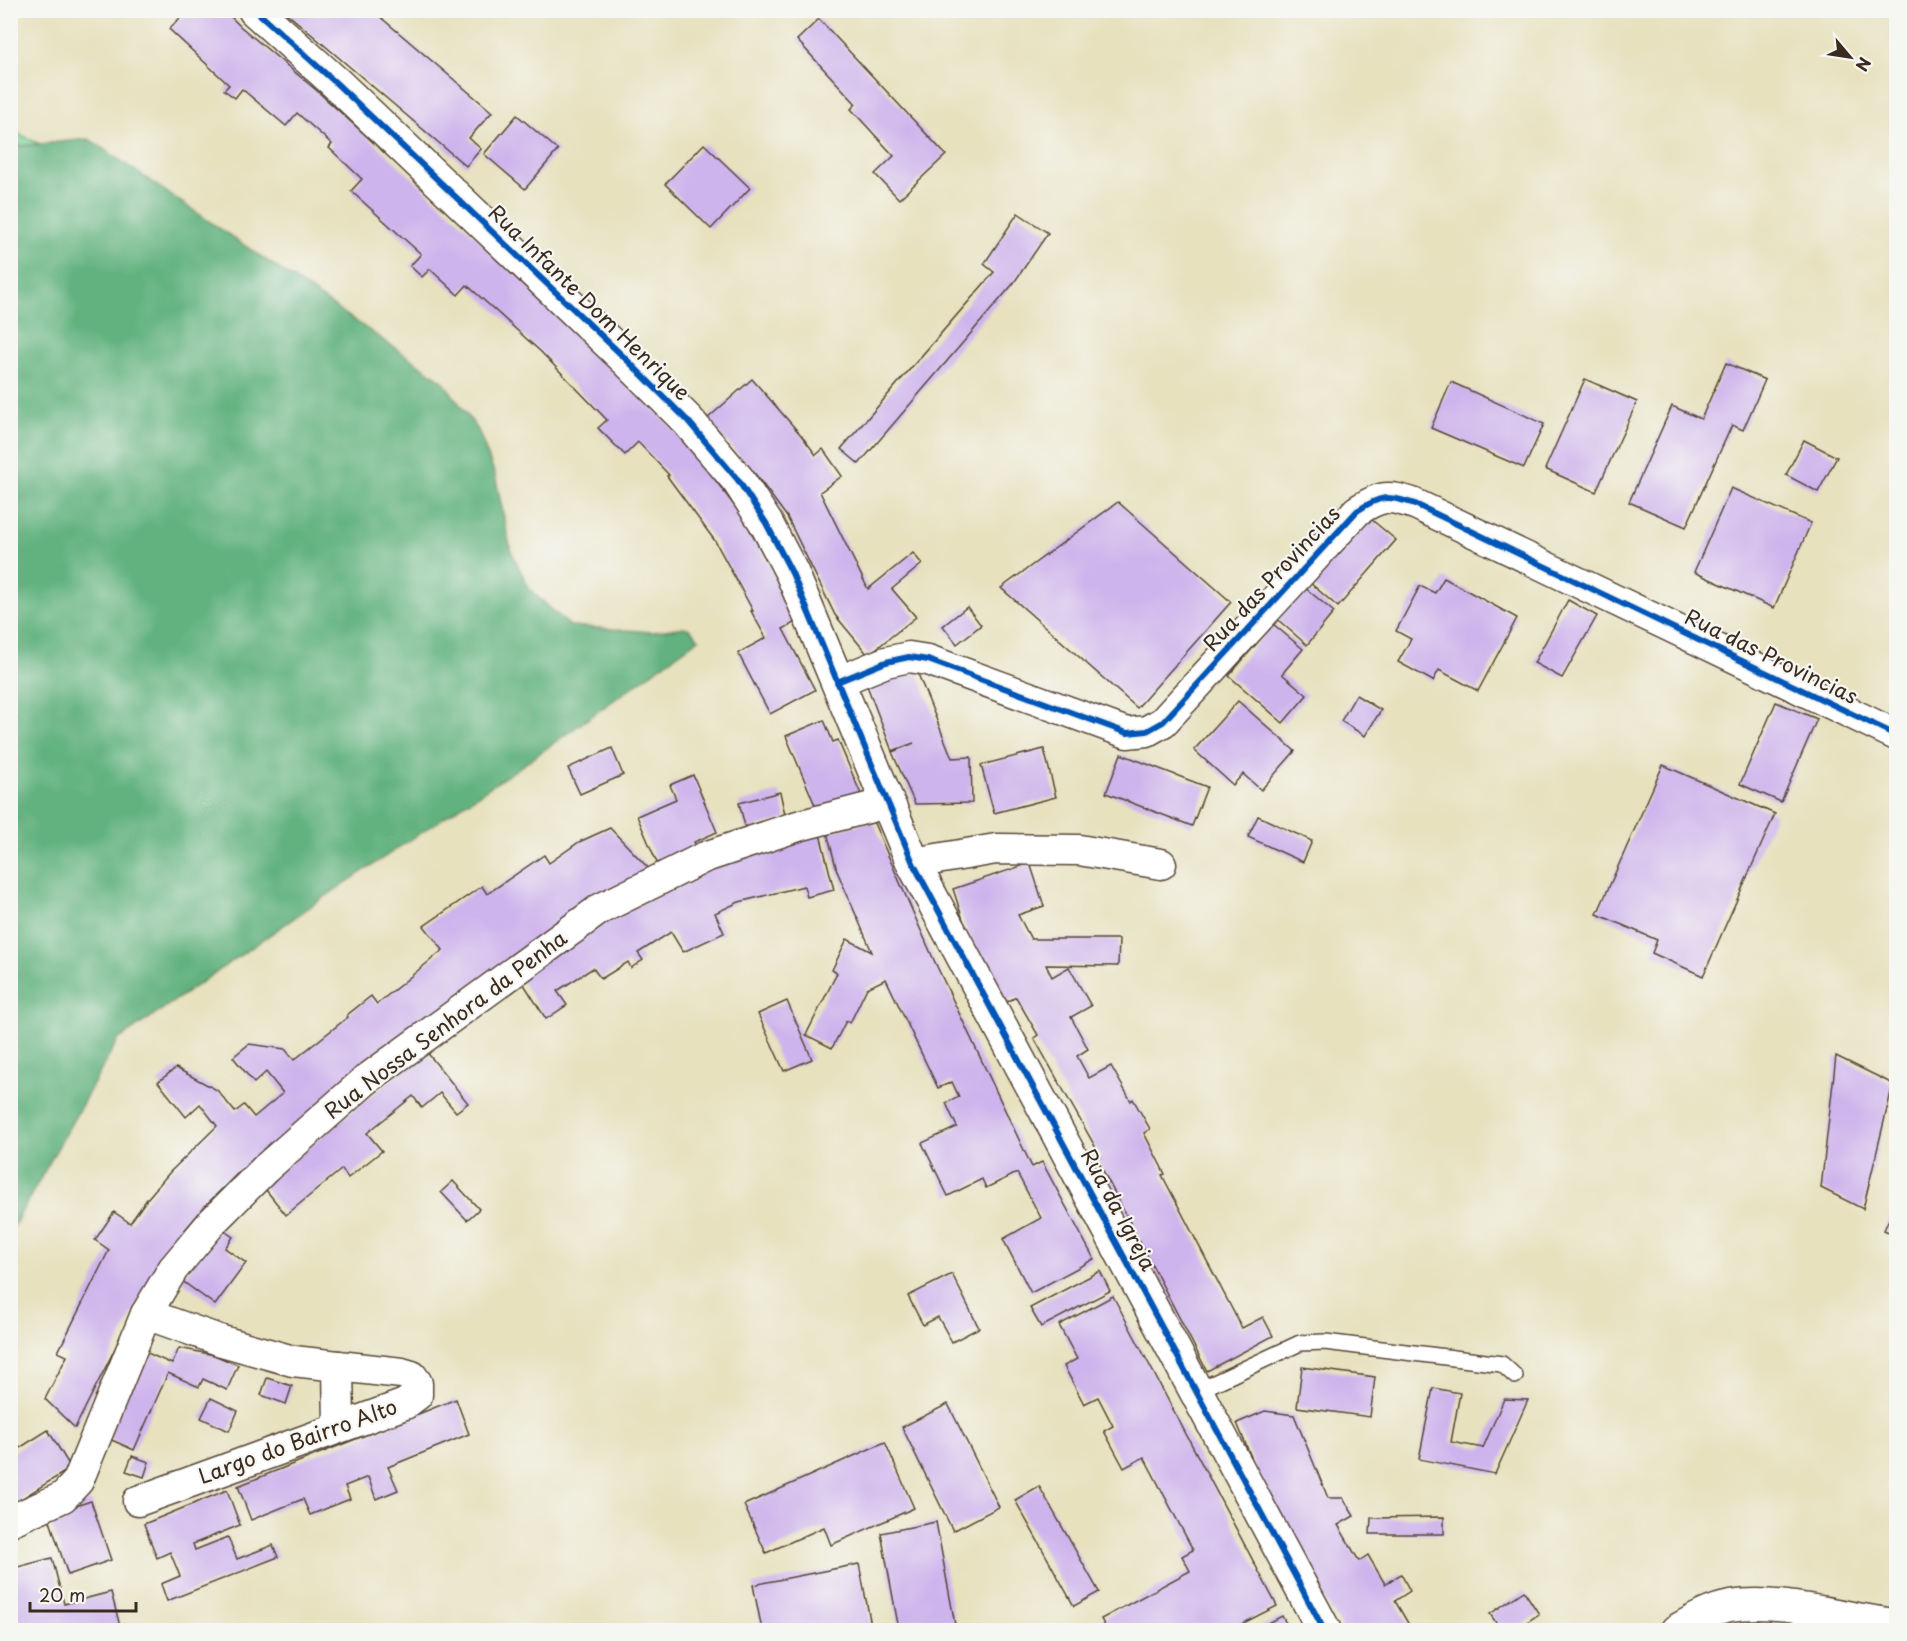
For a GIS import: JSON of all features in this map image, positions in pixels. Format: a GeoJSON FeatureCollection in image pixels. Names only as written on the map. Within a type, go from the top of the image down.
{"type":"FeatureCollection","features":[{"type":"Feature","properties":{"kind":"street","name":"Rua Infante Dom Henrique"},"geometry":{"type":"LineString","coordinates":[[255,10],[362,107],[620,352],[688,421],[738,480],[766,523],[792,573],[888,803]]}},
{"type":"Feature","properties":{"kind":"street","name":"Rua das Provincias"},"geometry":{"type":"LineString","coordinates":[[837,682],[885,662],[909,657],[928,660],[1127,733],[1147,731],[1163,722],[1357,511],[1377,498],[1392,496],[1425,509],[1896,735]]}},
{"type":"Feature","properties":{"kind":"street","name":"Rua da Igreja"},"geometry":{"type":"LineString","coordinates":[[888,803],[913,863],[1324,1630]]}},
{"type":"Feature","properties":{"kind":"street","name":"Rua Nossa Senhora da Penha"},"geometry":{"type":"LineString","coordinates":[[10,1521],[63,1497],[78,1481],[146,1314],[173,1269],[214,1220],[265,1169],[367,1079],[600,909],[705,857],[798,826],[888,803]]}},
{"type":"Feature","properties":{"kind":"street"},"geometry":{"type":"LineString","coordinates":[[913,863],[1007,849],[1079,850],[1161,864]]}},
{"type":"Feature","properties":{"kind":"street","name":"Largo do Bairro Alto"},"geometry":{"type":"LineString","coordinates":[[138,1501],[405,1404],[417,1395],[417,1383],[412,1376],[402,1373],[293,1361],[222,1341],[146,1314]]}},
{"type":"Feature","properties":{"kind":"street"},"geometry":{"type":"LineString","coordinates":[[338,1366],[339,1427]]}},
{"type":"Feature","properties":{"kind":"street"},"geometry":{"type":"LineString","coordinates":[[1676,1630],[1728,1606],[1748,1604],[1776,1605],[1889,1626]]}},
{"type":"Feature","properties":{"kind":"lane"},"geometry":{"type":"LineString","coordinates":[[1197,1391],[1300,1343],[1325,1342],[1502,1364],[1515,1376]]}},
{"type":"Feature","properties":{"kind":"green space"},"geometry":{"type":"Polygon","coordinates":[[[11,130],[40,144],[11,147],[11,130]]]}},
{"type":"Feature","properties":{"kind":"green space"},"geometry":{"type":"Polygon","coordinates":[[[89,139],[443,381],[478,430],[495,475],[511,551],[530,590],[570,626],[653,632],[684,627],[690,629],[699,639],[526,763],[317,902],[118,1040],[11,1231],[11,147],[89,139]]]}},
{"type":"Feature","properties":{"kind":"building"},"geometry":{"type":"Polygon","coordinates":[[[188,10],[224,10],[316,90],[570,322],[694,451],[744,519],[799,620],[783,629],[815,690],[770,714],[738,653],[766,638],[715,541],[667,476],[669,475],[638,442],[625,455],[598,428],[607,420],[541,352],[467,285],[458,295],[430,269],[422,277],[410,266],[421,254],[351,191],[362,179],[329,148],[332,144],[297,113],[286,126],[242,89],[235,98],[224,90],[229,85],[169,29],[188,10]]]}},
{"type":"Feature","properties":{"kind":"building"},"geometry":{"type":"Polygon","coordinates":[[[283,10],[372,10],[492,112],[469,138],[481,149],[466,166],[283,10]]]}},
{"type":"Feature","properties":{"kind":"building"},"geometry":{"type":"Polygon","coordinates":[[[819,19],[946,155],[899,199],[875,174],[894,156],[851,109],[856,104],[797,40],[819,19]]]}},
{"type":"Feature","properties":{"kind":"building"},"geometry":{"type":"Polygon","coordinates":[[[517,115],[558,150],[525,189],[484,154],[517,115]]]}},
{"type":"Feature","properties":{"kind":"building"},"geometry":{"type":"Polygon","coordinates":[[[704,144],[750,188],[711,229],[665,184],[704,144]]]}},
{"type":"Feature","properties":{"kind":"building"},"geometry":{"type":"Polygon","coordinates":[[[1018,213],[1048,233],[1013,284],[859,464],[841,449],[994,272],[984,264],[1018,213]]]}},
{"type":"Feature","properties":{"kind":"building"},"geometry":{"type":"Polygon","coordinates":[[[1726,363],[1765,380],[1743,430],[1732,425],[1686,527],[1629,502],[1672,406],[1701,419],[1726,363]]]}},
{"type":"Feature","properties":{"kind":"building"},"geometry":{"type":"Polygon","coordinates":[[[752,379],[816,455],[823,449],[842,476],[820,492],[868,589],[913,553],[922,564],[892,589],[916,617],[868,655],[835,615],[787,517],[756,475],[707,419],[752,379]]]}},
{"type":"Feature","properties":{"kind":"building"},"geometry":{"type":"Polygon","coordinates":[[[1585,379],[1637,402],[1596,492],[1545,469],[1585,379]]]}},
{"type":"Feature","properties":{"kind":"building"},"geometry":{"type":"Polygon","coordinates":[[[1451,382],[1544,424],[1524,468],[1431,428],[1451,382]]]}},
{"type":"Feature","properties":{"kind":"building"},"geometry":{"type":"Polygon","coordinates":[[[1804,440],[1837,457],[1818,492],[1786,475],[1804,440]]]}},
{"type":"Feature","properties":{"kind":"building"},"geometry":{"type":"Polygon","coordinates":[[[1731,488],[1811,523],[1774,608],[1694,572],[1731,488]]]}},
{"type":"Feature","properties":{"kind":"building"},"geometry":{"type":"Polygon","coordinates":[[[1118,502],[1231,602],[1137,708],[1001,588],[1118,502]]]}},
{"type":"Feature","properties":{"kind":"building"},"geometry":{"type":"Polygon","coordinates":[[[1366,515],[1396,540],[1338,607],[1309,582],[1366,515]]]}},
{"type":"Feature","properties":{"kind":"building"},"geometry":{"type":"Polygon","coordinates":[[[1444,578],[1517,618],[1478,691],[1439,670],[1433,681],[1398,662],[1411,639],[1396,631],[1420,586],[1435,593],[1444,578]]]}},
{"type":"Feature","properties":{"kind":"building"},"geometry":{"type":"Polygon","coordinates":[[[1304,587],[1334,612],[1307,645],[1277,619],[1304,587]]]}},
{"type":"Feature","properties":{"kind":"building"},"geometry":{"type":"Polygon","coordinates":[[[1568,600],[1597,616],[1562,678],[1534,663],[1568,600]]]}},
{"type":"Feature","properties":{"kind":"building"},"geometry":{"type":"Polygon","coordinates":[[[967,607],[981,625],[957,644],[943,626],[967,607]]]}},
{"type":"Feature","properties":{"kind":"building"},"geometry":{"type":"Polygon","coordinates":[[[1273,624],[1303,649],[1282,674],[1307,695],[1283,723],[1229,676],[1273,624]]]}},
{"type":"Feature","properties":{"kind":"building"},"geometry":{"type":"Polygon","coordinates":[[[914,664],[952,758],[971,757],[972,803],[915,804],[892,752],[914,743],[892,751],[866,683],[914,664]]]}},
{"type":"Feature","properties":{"kind":"building"},"geometry":{"type":"Polygon","coordinates":[[[1356,695],[1381,710],[1365,736],[1341,721],[1356,695]]]}},
{"type":"Feature","properties":{"kind":"building"},"geometry":{"type":"Polygon","coordinates":[[[1238,701],[1295,751],[1261,790],[1243,774],[1233,785],[1194,750],[1238,701]]]}},
{"type":"Feature","properties":{"kind":"building"},"geometry":{"type":"Polygon","coordinates":[[[1776,702],[1817,719],[1781,802],[1740,784],[1776,702]]]}},
{"type":"Feature","properties":{"kind":"building"},"geometry":{"type":"Polygon","coordinates":[[[824,720],[833,742],[838,740],[863,799],[820,817],[786,736],[824,720]]]}},
{"type":"Feature","properties":{"kind":"building"},"geometry":{"type":"Polygon","coordinates":[[[612,748],[623,775],[580,794],[568,768],[612,748]]]}},
{"type":"Feature","properties":{"kind":"building"},"geometry":{"type":"Polygon","coordinates":[[[1044,749],[1056,797],[994,813],[981,765],[1044,749]]]}},
{"type":"Feature","properties":{"kind":"building"},"geometry":{"type":"Polygon","coordinates":[[[1121,754],[1207,787],[1192,826],[1106,793],[1121,754]]]}},
{"type":"Feature","properties":{"kind":"building"},"geometry":{"type":"Polygon","coordinates":[[[1663,765],[1775,814],[1703,976],[1652,953],[1657,940],[1597,914],[1663,765]]]}},
{"type":"Feature","properties":{"kind":"building"},"geometry":{"type":"Polygon","coordinates":[[[693,775],[717,832],[694,842],[697,848],[658,865],[637,816],[676,799],[670,785],[693,775]]]}},
{"type":"Feature","properties":{"kind":"building"},"geometry":{"type":"Polygon","coordinates":[[[780,792],[786,819],[746,830],[739,803],[780,792]]]}},
{"type":"Feature","properties":{"kind":"building"},"geometry":{"type":"Polygon","coordinates":[[[1258,816],[1312,841],[1303,862],[1248,837],[1258,816]]]}},
{"type":"Feature","properties":{"kind":"building"},"geometry":{"type":"Polygon","coordinates":[[[873,821],[933,958],[1032,1167],[1042,1162],[1094,1259],[1031,1293],[1003,1239],[1041,1218],[1017,1173],[986,1188],[982,1179],[948,1196],[922,1143],[957,1127],[946,1103],[959,1097],[952,1082],[938,1088],[886,979],[867,988],[850,1023],[846,1021],[832,1048],[806,1035],[837,973],[832,970],[847,939],[872,952],[837,871],[827,832],[873,821]]]}},
{"type":"Feature","properties":{"kind":"building"},"geometry":{"type":"Polygon","coordinates":[[[610,828],[651,871],[241,1170],[204,1207],[150,1279],[75,1428],[45,1399],[67,1356],[58,1352],[109,1250],[95,1240],[114,1212],[130,1223],[170,1172],[217,1126],[200,1104],[186,1117],[158,1082],[176,1068],[217,1090],[235,1112],[244,1105],[254,1117],[283,1093],[266,1072],[254,1083],[233,1057],[249,1044],[285,1049],[294,1060],[371,996],[377,1004],[443,950],[424,926],[482,886],[487,894],[544,855],[549,863],[579,842],[610,828]]]}},
{"type":"Feature","properties":{"kind":"building"},"geometry":{"type":"Polygon","coordinates":[[[820,834],[834,890],[807,897],[804,886],[739,902],[715,913],[724,933],[683,952],[671,932],[638,953],[643,960],[631,968],[628,962],[601,979],[593,968],[557,991],[567,1005],[546,1019],[518,975],[646,893],[720,860],[820,834]]]}},
{"type":"Feature","properties":{"kind":"building"},"geometry":{"type":"Polygon","coordinates":[[[1030,863],[1044,906],[1018,915],[1031,939],[1119,939],[1118,966],[1046,965],[1052,977],[1069,967],[1091,1006],[1071,1017],[1088,1049],[1077,1056],[1089,1078],[1111,1066],[1150,1129],[1144,1133],[1165,1174],[1162,1175],[1242,1328],[1263,1317],[1273,1336],[1207,1371],[1097,1159],[1101,1157],[1034,1038],[1038,1035],[1016,997],[1007,1002],[967,932],[953,889],[1030,863]]]}},
{"type":"Feature","properties":{"kind":"building"},"geometry":{"type":"Polygon","coordinates":[[[787,1001],[812,1059],[784,1071],[758,1014],[787,1001]]]}},
{"type":"Feature","properties":{"kind":"building"},"geometry":{"type":"Polygon","coordinates":[[[426,1051],[468,1103],[456,1112],[440,1093],[422,1108],[413,1096],[367,1133],[382,1151],[348,1178],[342,1169],[286,1215],[262,1185],[426,1051]]]}},
{"type":"Feature","properties":{"kind":"building"},"geometry":{"type":"Polygon","coordinates":[[[1836,1056],[1893,1084],[1863,1209],[1821,1188],[1836,1056]]]}},
{"type":"Feature","properties":{"kind":"building"},"geometry":{"type":"Polygon","coordinates":[[[453,1181],[479,1209],[467,1220],[441,1192],[453,1181]]]}},
{"type":"Feature","properties":{"kind":"building"},"geometry":{"type":"Polygon","coordinates":[[[1896,1204],[1896,1235],[1884,1230],[1896,1204]]]}},
{"type":"Feature","properties":{"kind":"building"},"geometry":{"type":"Polygon","coordinates":[[[220,1228],[233,1237],[225,1248],[246,1263],[215,1305],[181,1280],[220,1228]]]}},
{"type":"Feature","properties":{"kind":"building"},"geometry":{"type":"Polygon","coordinates":[[[1100,1271],[1110,1291],[1041,1327],[1030,1308],[1100,1271]]]}},
{"type":"Feature","properties":{"kind":"building"},"geometry":{"type":"Polygon","coordinates":[[[952,1274],[979,1328],[952,1342],[938,1317],[923,1325],[908,1296],[952,1274]]]}},
{"type":"Feature","properties":{"kind":"building"},"geometry":{"type":"Polygon","coordinates":[[[1113,1296],[1277,1606],[1230,1630],[1107,1630],[1101,1619],[1190,1571],[1182,1556],[1193,1550],[1144,1457],[1124,1468],[1104,1431],[1113,1426],[1098,1397],[1084,1404],[1064,1366],[1077,1359],[1059,1325],[1113,1296]]]}},
{"type":"Feature","properties":{"kind":"building"},"geometry":{"type":"Polygon","coordinates":[[[179,1348],[214,1355],[238,1365],[227,1390],[203,1379],[199,1387],[168,1373],[134,1450],[105,1437],[143,1351],[172,1364],[179,1348]]]}},
{"type":"Feature","properties":{"kind":"building"},"geometry":{"type":"Polygon","coordinates":[[[1302,1367],[1375,1377],[1370,1417],[1297,1407],[1302,1367]]]}},
{"type":"Feature","properties":{"kind":"building"},"geometry":{"type":"Polygon","coordinates":[[[267,1378],[292,1386],[286,1404],[261,1395],[267,1378]]]}},
{"type":"Feature","properties":{"kind":"building"},"geometry":{"type":"Polygon","coordinates":[[[1433,1388],[1460,1393],[1451,1442],[1483,1448],[1504,1399],[1528,1400],[1495,1474],[1419,1459],[1433,1388]]]}},
{"type":"Feature","properties":{"kind":"building"},"geometry":{"type":"Polygon","coordinates":[[[211,1398],[238,1411],[229,1431],[201,1418],[211,1398]]]}},
{"type":"Feature","properties":{"kind":"building"},"geometry":{"type":"Polygon","coordinates":[[[456,1399],[469,1434],[388,1467],[398,1490],[376,1499],[368,1477],[345,1486],[350,1499],[310,1515],[303,1499],[251,1520],[238,1486],[456,1399]]]}},
{"type":"Feature","properties":{"kind":"building"},"geometry":{"type":"Polygon","coordinates":[[[948,1404],[999,1507],[953,1531],[902,1427],[948,1404]]]}},
{"type":"Feature","properties":{"kind":"building"},"geometry":{"type":"Polygon","coordinates":[[[1265,1411],[1294,1415],[1328,1498],[1343,1498],[1354,1516],[1338,1525],[1359,1561],[1368,1555],[1385,1584],[1401,1574],[1410,1591],[1395,1601],[1412,1630],[1343,1630],[1277,1520],[1237,1423],[1265,1411]]]}},
{"type":"Feature","properties":{"kind":"building"},"geometry":{"type":"Polygon","coordinates":[[[48,1430],[71,1468],[10,1506],[10,1454],[48,1430]]]}},
{"type":"Feature","properties":{"kind":"building"},"geometry":{"type":"Polygon","coordinates":[[[885,1442],[914,1508],[831,1545],[824,1527],[766,1553],[744,1505],[885,1442]]]}},
{"type":"Feature","properties":{"kind":"building"},"geometry":{"type":"Polygon","coordinates":[[[132,1456],[149,1462],[144,1477],[126,1471],[132,1456]]]}},
{"type":"Feature","properties":{"kind":"building"},"geometry":{"type":"Polygon","coordinates":[[[1039,1486],[1099,1592],[1074,1606],[1015,1500],[1039,1486]]]}},
{"type":"Feature","properties":{"kind":"building"},"geometry":{"type":"Polygon","coordinates":[[[227,1490],[240,1525],[193,1544],[195,1550],[228,1537],[237,1559],[273,1545],[278,1557],[167,1601],[161,1584],[180,1576],[170,1552],[157,1558],[144,1524],[227,1490]]]}},
{"type":"Feature","properties":{"kind":"building"},"geometry":{"type":"Polygon","coordinates":[[[91,1501],[111,1560],[68,1575],[48,1515],[91,1501]]]}},
{"type":"Feature","properties":{"kind":"building"},"geometry":{"type":"Polygon","coordinates":[[[1444,1517],[1444,1534],[1370,1534],[1371,1518],[1444,1517]]]}},
{"type":"Feature","properties":{"kind":"building"},"geometry":{"type":"Polygon","coordinates":[[[936,1522],[956,1630],[899,1630],[881,1533],[936,1522]]]}},
{"type":"Feature","properties":{"kind":"building"},"geometry":{"type":"Polygon","coordinates":[[[52,1558],[64,1604],[111,1592],[121,1630],[10,1630],[10,1569],[52,1558]]]}},
{"type":"Feature","properties":{"kind":"building"},"geometry":{"type":"Polygon","coordinates":[[[859,1564],[872,1630],[762,1630],[753,1585],[859,1564]]]}},
{"type":"Feature","properties":{"kind":"building"},"geometry":{"type":"Polygon","coordinates":[[[1524,1591],[1539,1614],[1515,1630],[1501,1630],[1490,1614],[1524,1591]]]}},
{"type":"Feature","properties":{"kind":"building"},"geometry":{"type":"Polygon","coordinates":[[[1282,1616],[1290,1630],[1255,1630],[1282,1616]]]}},
{"type":"Feature","properties":{"kind":"cycle path"},"geometry":{"type":"LineString","coordinates":[[255,10],[336,83],[628,361],[688,421],[738,480],[766,523],[792,573],[913,863],[1324,1630]]}},
{"type":"Feature","properties":{"kind":"cycle path"},"geometry":{"type":"LineString","coordinates":[[837,682],[886,662],[909,657],[928,660],[1127,733],[1147,731],[1163,722],[1357,511],[1379,499],[1391,498],[1415,504],[1896,735]]}}]}
